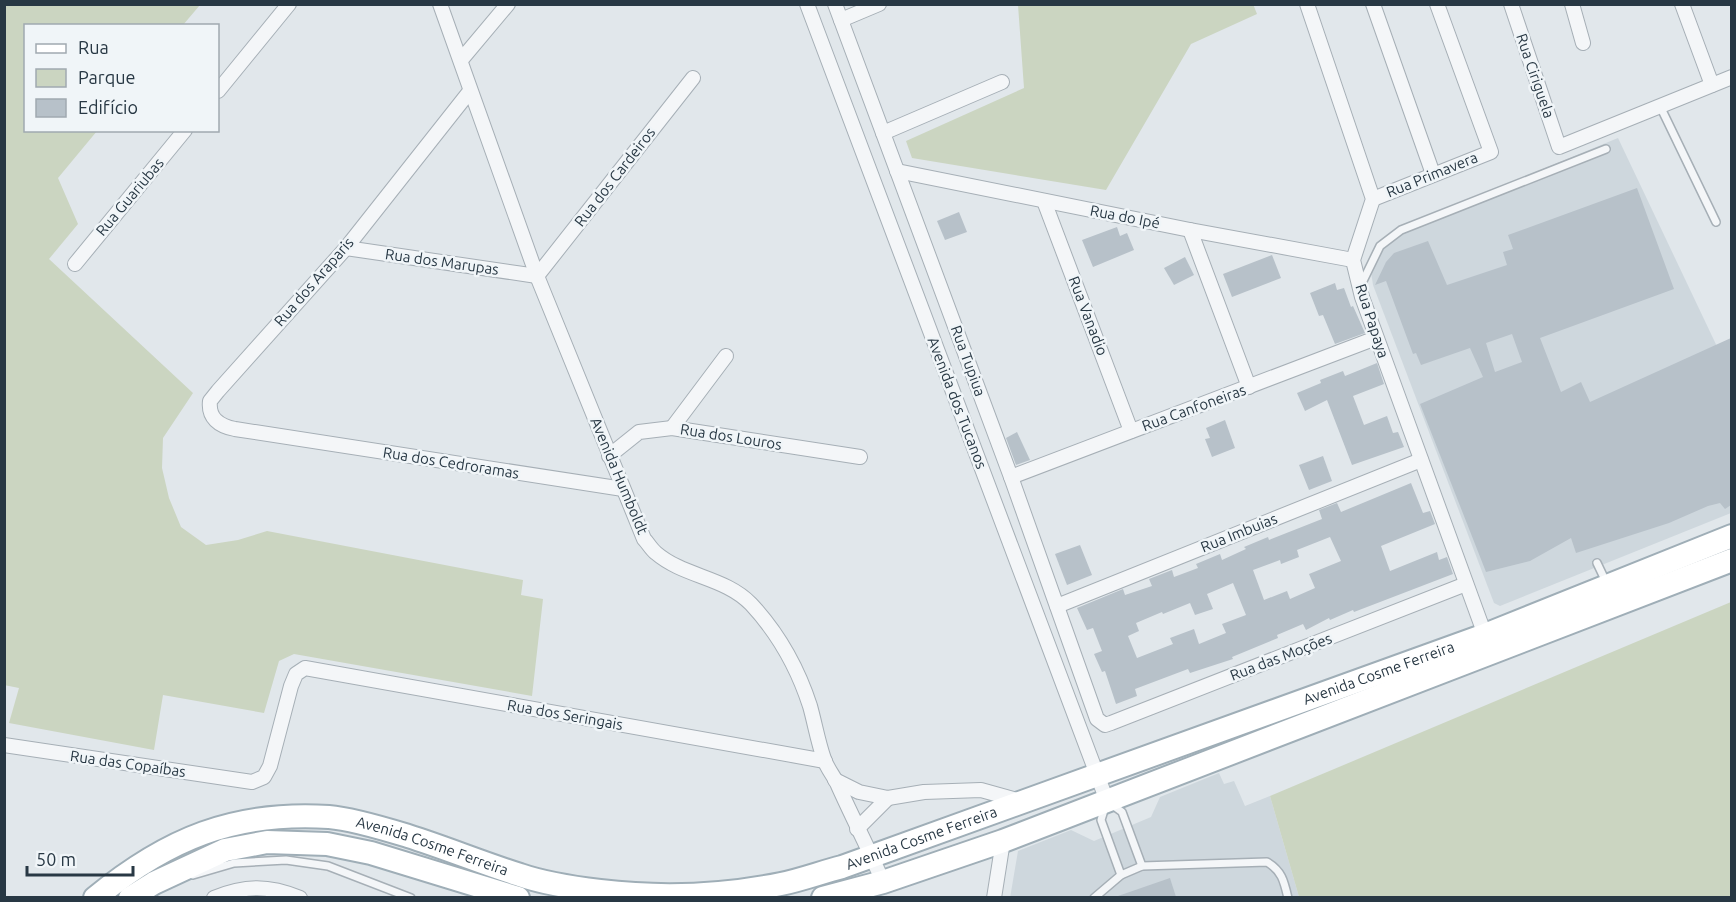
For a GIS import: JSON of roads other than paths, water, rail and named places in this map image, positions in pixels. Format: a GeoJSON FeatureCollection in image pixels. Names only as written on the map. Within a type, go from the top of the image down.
{"type":"FeatureCollection","features":[{"type":"Feature","properties":{"kind":"main road","name":"Avenida Cosme Ferreira"},"geometry":{"type":"LineString","coordinates":[[95,897],[162,850],[230,824],[273,818],[330,817],[408,837],[522,876],[599,891],[656,896],[713,893],[781,884],[842,867],[1485,635],[1731,536]]}},
{"type":"Feature","properties":{"kind":"main road","name":"Avenida Cosme Ferreira"},"geometry":{"type":"LineString","coordinates":[[823,897],[884,882],[1004,841],[1731,560]]}},
{"type":"Feature","properties":{"kind":"main road","name":"Avenida Cosme Ferreira"},"geometry":{"type":"LineString","coordinates":[[130,897],[154,882],[225,850],[267,842],[327,844],[372,853],[518,897]]}},
{"type":"Feature","properties":{"kind":"street"},"geometry":{"type":"LineString","coordinates":[[219,91],[289,4]]}},
{"type":"Feature","properties":{"kind":"street","name":"Avenida Humboldt"},"geometry":{"type":"LineString","coordinates":[[440,4],[537,276],[644,539],[656,553],[678,566],[729,587],[750,602],[772,628],[788,655],[809,704],[825,761],[884,882]]}},
{"type":"Feature","properties":{"kind":"street"},"geometry":{"type":"LineString","coordinates":[[461,60],[508,4]]}},
{"type":"Feature","properties":{"kind":"street","name":"Avenida dos Tucanos"},"geometry":{"type":"LineString","coordinates":[[807,4],[1099,774],[1107,801]]}},
{"type":"Feature","properties":{"kind":"street","name":"Rua Tupiua"},"geometry":{"type":"LineString","coordinates":[[835,4],[1011,477],[1097,719]]}},
{"type":"Feature","properties":{"kind":"street"},"geometry":{"type":"LineString","coordinates":[[841,20],[879,4]]}},
{"type":"Feature","properties":{"kind":"street"},"geometry":{"type":"LineString","coordinates":[[1307,4],[1373,199],[1353,260]]}},
{"type":"Feature","properties":{"kind":"street"},"geometry":{"type":"LineString","coordinates":[[1373,4],[1433,174]]}},
{"type":"Feature","properties":{"kind":"street","name":"Rua Primavera"},"geometry":{"type":"LineString","coordinates":[[1373,199],[1491,152],[1437,4]]}},
{"type":"Feature","properties":{"kind":"street","name":"Rua Ciriguela"},"geometry":{"type":"LineString","coordinates":[[1511,4],[1559,147],[1660,106]]}},
{"type":"Feature","properties":{"kind":"street"},"geometry":{"type":"LineString","coordinates":[[1572,4],[1583,43]]}},
{"type":"Feature","properties":{"kind":"street"},"geometry":{"type":"LineString","coordinates":[[1682,4],[1712,85]]}},
{"type":"Feature","properties":{"kind":"street"},"geometry":{"type":"LineString","coordinates":[[1660,106],[1731,77]]}},
{"type":"Feature","properties":{"kind":"street","name":"Rua dos Cardeiros"},"geometry":{"type":"LineString","coordinates":[[537,276],[693,78]]}},
{"type":"Feature","properties":{"kind":"street"},"geometry":{"type":"LineString","coordinates":[[883,133],[1002,82]]}},
{"type":"Feature","properties":{"kind":"street","name":"Rua dos Araparis"},"geometry":{"type":"LineString","coordinates":[[280,436],[228,428],[215,421],[209,408],[210,401],[346,248],[470,91]]}},
{"type":"Feature","properties":{"kind":"street","name":"Rua Guariubas"},"geometry":{"type":"LineString","coordinates":[[75,264],[183,132]]}},
{"type":"Feature","properties":{"kind":"street","name":"Rua do Ipé"},"geometry":{"type":"LineString","coordinates":[[897,171],[1353,260]]}},
{"type":"Feature","properties":{"kind":"street","name":"Rua Vanadio"},"geometry":{"type":"LineString","coordinates":[[1044,201],[1131,431]]}},
{"type":"Feature","properties":{"kind":"street"},"geometry":{"type":"LineString","coordinates":[[1190,230],[1249,387]]}},
{"type":"Feature","properties":{"kind":"street","name":"Rua dos Marupas"},"geometry":{"type":"LineString","coordinates":[[346,248],[537,276]]}},
{"type":"Feature","properties":{"kind":"street","name":"Rua Papaya"},"geometry":{"type":"LineString","coordinates":[[1353,260],[1359,288],[1376,338],[1485,635]]}},
{"type":"Feature","properties":{"kind":"street","name":"Rua Canfoneiras"},"geometry":{"type":"LineString","coordinates":[[1011,477],[1376,338]]}},
{"type":"Feature","properties":{"kind":"street"},"geometry":{"type":"LineString","coordinates":[[672,428],[726,356]]}},
{"type":"Feature","properties":{"kind":"street","name":"Rua dos Louros"},"geometry":{"type":"LineString","coordinates":[[609,456],[639,432],[672,428],[860,457]]}},
{"type":"Feature","properties":{"kind":"street","name":"Rua dos Cedroramas"},"geometry":{"type":"LineString","coordinates":[[280,436],[623,489]]}},
{"type":"Feature","properties":{"kind":"street","name":"Rua Imbuias"},"geometry":{"type":"LineString","coordinates":[[1057,606],[1421,460]]}},
{"type":"Feature","properties":{"kind":"street","name":"Rua das Moções"},"geometry":{"type":"LineString","coordinates":[[1097,719],[1105,725],[1111,723],[1466,584]]}},
{"type":"Feature","properties":{"kind":"street","name":"Rua dos Seringais"},"geometry":{"type":"LineString","coordinates":[[252,782],[264,777],[270,766],[291,686],[296,674],[304,668],[825,761]]}},
{"type":"Feature","properties":{"kind":"street","name":"Rua das Copaíbas"},"geometry":{"type":"LineString","coordinates":[[4,745],[252,782]]}},
{"type":"Feature","properties":{"kind":"street"},"geometry":{"type":"LineString","coordinates":[[836,780],[859,792],[888,798],[924,792],[981,790],[1021,801]]}},
{"type":"Feature","properties":{"kind":"street"},"geometry":{"type":"LineString","coordinates":[[857,829],[888,798]]}},
{"type":"Feature","properties":{"kind":"street"},"geometry":{"type":"LineString","coordinates":[[994,897],[1004,841]]}},
{"type":"Feature","properties":{"kind":"street"},"geometry":{"type":"LineString","coordinates":[[214,897],[243,889],[270,887],[300,897]]}},
{"type":"Feature","properties":{"kind":"lane"},"geometry":{"type":"LineString","coordinates":[[1660,106],[1716,222]]}},
{"type":"Feature","properties":{"kind":"lane"},"geometry":{"type":"LineString","coordinates":[[1359,288],[1380,246],[1401,230],[1606,149]]}},
{"type":"Feature","properties":{"kind":"lane"},"geometry":{"type":"LineString","coordinates":[[1597,563],[1608,586]]}},
{"type":"Feature","properties":{"kind":"lane"},"geometry":{"type":"LineString","coordinates":[[1121,875],[1101,820],[1107,801],[1122,812],[1142,866]]}},
{"type":"Feature","properties":{"kind":"lane"},"geometry":{"type":"LineString","coordinates":[[154,882],[202,873],[234,863],[286,860],[328,866],[411,897]]}},
{"type":"Feature","properties":{"kind":"lane"},"geometry":{"type":"LineString","coordinates":[[1094,897],[1121,875],[1142,866],[1267,862],[1277,868],[1283,877],[1288,897]]}}]}
